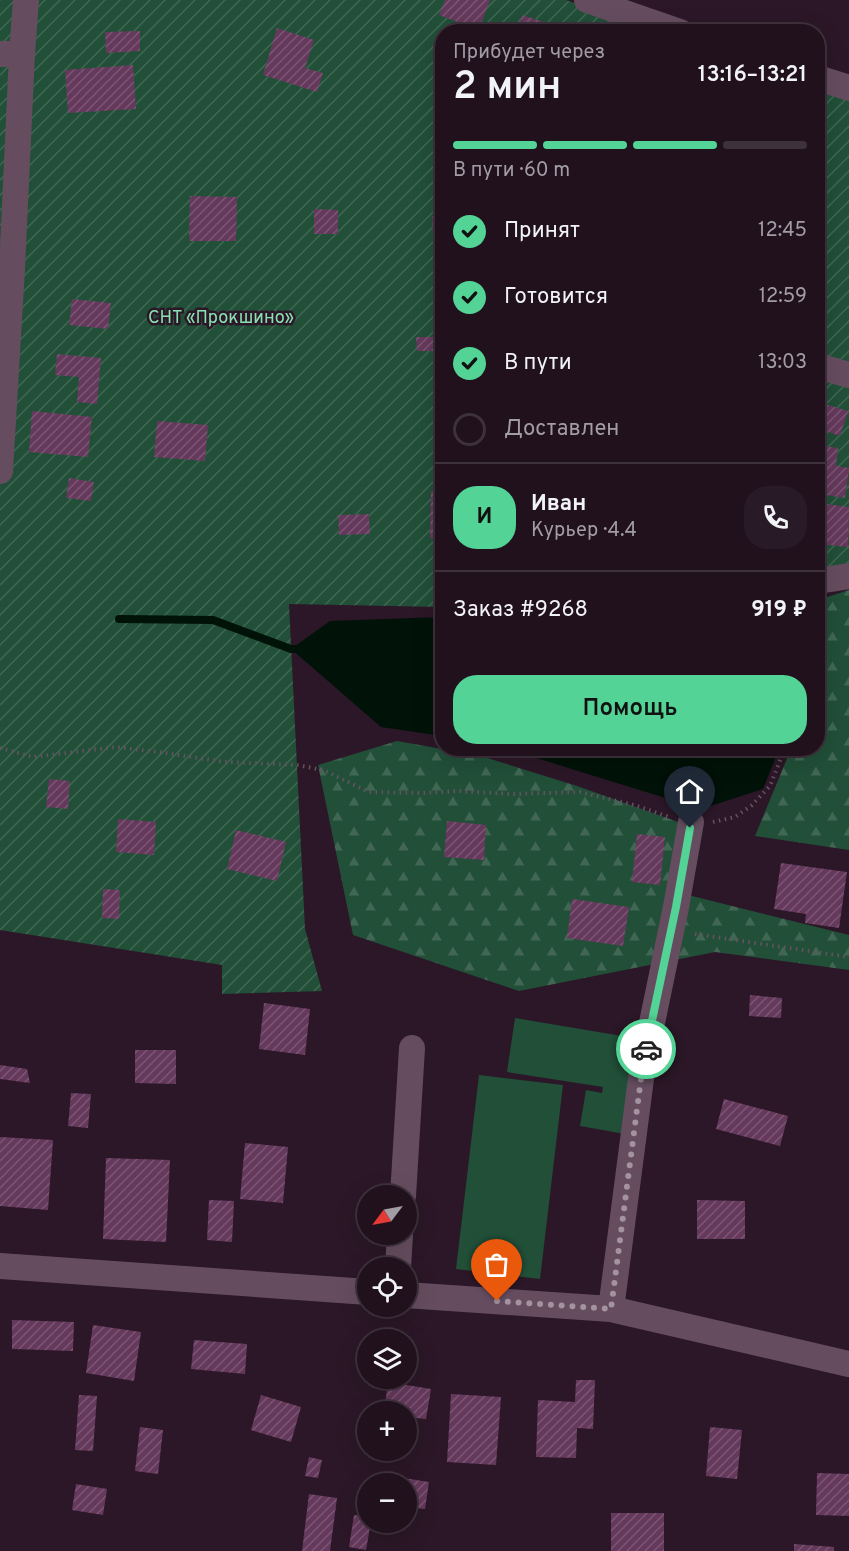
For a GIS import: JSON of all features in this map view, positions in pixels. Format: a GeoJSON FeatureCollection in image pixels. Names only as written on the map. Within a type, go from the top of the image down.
{"type":"FeatureCollection","features":[{"type":"Feature","properties":{"kind":"street"},"geometry":{"type":"LineString","coordinates":[[0,471],[11,54],[26,0]]}},
{"type":"Feature","properties":{"kind":"street"},"geometry":{"type":"LineString","coordinates":[[587,0],[657,24]]}},
{"type":"Feature","properties":{"kind":"street"},"geometry":{"type":"LineString","coordinates":[[825,80],[849,88]]}},
{"type":"Feature","properties":{"kind":"street"},"geometry":{"type":"LineString","coordinates":[[825,368],[849,375]]}},
{"type":"Feature","properties":{"kind":"street"},"geometry":{"type":"LineString","coordinates":[[825,580],[849,576]]}},
{"type":"Feature","properties":{"kind":"street"},"geometry":{"type":"LineString","coordinates":[[611,1309],[642,1071],[691,825]]}},
{"type":"Feature","properties":{"kind":"street"},"geometry":{"type":"LineString","coordinates":[[404,1185],[412,1048]]}},
{"type":"Feature","properties":{"kind":"street"},"geometry":{"type":"LineString","coordinates":[[0,1266],[357,1291]]}},
{"type":"Feature","properties":{"kind":"street"},"geometry":{"type":"LineString","coordinates":[[417,1296],[611,1309],[849,1364]]}},
{"type":"Feature","properties":{"kind":"path"},"geometry":{"type":"LineString","coordinates":[[0,748],[33,757],[116,747],[224,762],[297,765],[323,770],[369,792],[423,793],[459,790],[510,794],[580,792],[634,805],[691,825],[735,817],[752,806],[770,786],[782,756]]}},
{"type":"Feature","properties":{"kind":"path"},"geometry":{"type":"LineString","coordinates":[[671,931],[849,957]]}},
{"type":"Feature","properties":{"kind":"green space","name":"СНТ «Прокшино»"},"geometry":{"type":"Polygon","coordinates":[[[0,0],[566,0],[636,24],[435,24],[435,607],[289,604],[305,929],[322,991],[222,994],[222,965],[0,930],[0,0]]]}},
{"type":"Feature","properties":{"kind":"green space"},"geometry":{"type":"Polygon","coordinates":[[[825,91],[849,100],[849,577],[825,586],[825,91]]]}},
{"type":"Feature","properties":{"kind":"green space"},"geometry":{"type":"Polygon","coordinates":[[[849,590],[849,850],[755,836],[788,756],[825,756],[825,598],[849,590]]]}},
{"type":"Feature","properties":{"kind":"green space"},"geometry":{"type":"Polygon","coordinates":[[[397,741],[435,748],[435,756],[481,756],[577,786],[678,822],[684,894],[849,935],[849,970],[715,952],[519,991],[353,935],[318,765],[397,741]]]}},
{"type":"Feature","properties":{"kind":"green space"},"geometry":{"type":"Polygon","coordinates":[[[515,1018],[640,1039],[625,1134],[580,1126],[586,1090],[602,1093],[603,1087],[507,1072],[515,1018]]]}},
{"type":"Feature","properties":{"kind":"green space"},"geometry":{"type":"Polygon","coordinates":[[[479,1075],[563,1085],[540,1279],[456,1269],[479,1075]]]}},
{"type":"Feature","properties":{"kind":"shaded area"},"geometry":{"type":"Polygon","coordinates":[[[435,617],[435,735],[381,727],[291,649],[330,621],[435,617]]]}},
{"type":"Feature","properties":{"kind":"shaded area"},"geometry":{"type":"Polygon","coordinates":[[[530,756],[776,756],[763,789],[701,809],[530,756]]]}},
{"type":"Feature","properties":{"kind":"building"},"geometry":{"type":"Polygon","coordinates":[[[445,0],[490,0],[481,24],[463,24],[439,15],[445,0]]]}},
{"type":"Feature","properties":{"kind":"building"},"geometry":{"type":"Polygon","coordinates":[[[522,15],[550,24],[519,24],[522,15]]]}},
{"type":"Feature","properties":{"kind":"building"},"geometry":{"type":"Polygon","coordinates":[[[277,28],[314,40],[305,68],[323,73],[317,92],[263,75],[277,28]]]}},
{"type":"Feature","properties":{"kind":"building"},"geometry":{"type":"Polygon","coordinates":[[[140,31],[140,51],[106,53],[105,32],[140,31]]]}},
{"type":"Feature","properties":{"kind":"building"},"geometry":{"type":"Polygon","coordinates":[[[133,65],[136,109],[68,113],[65,70],[133,65]]]}},
{"type":"Feature","properties":{"kind":"building"},"geometry":{"type":"Polygon","coordinates":[[[190,196],[237,197],[236,241],[189,241],[190,196]]]}},
{"type":"Feature","properties":{"kind":"building"},"geometry":{"type":"Polygon","coordinates":[[[314,209],[338,210],[338,234],[314,234],[314,209]]]}},
{"type":"Feature","properties":{"kind":"building"},"geometry":{"type":"Polygon","coordinates":[[[432,216],[435,216],[435,235],[433,235],[432,216]]]}},
{"type":"Feature","properties":{"kind":"building"},"geometry":{"type":"Polygon","coordinates":[[[72,299],[111,303],[108,329],[69,325],[72,299]]]}},
{"type":"Feature","properties":{"kind":"building"},"geometry":{"type":"Polygon","coordinates":[[[416,337],[435,337],[435,351],[417,351],[416,337]]]}},
{"type":"Feature","properties":{"kind":"building"},"geometry":{"type":"Polygon","coordinates":[[[57,354],[101,358],[97,404],[77,402],[79,377],[55,375],[57,354]]]}},
{"type":"Feature","properties":{"kind":"building"},"geometry":{"type":"Polygon","coordinates":[[[825,404],[848,411],[840,436],[825,431],[825,404]]]}},
{"type":"Feature","properties":{"kind":"building"},"geometry":{"type":"Polygon","coordinates":[[[32,411],[92,417],[88,457],[29,452],[32,411]]]}},
{"type":"Feature","properties":{"kind":"building"},"geometry":{"type":"Polygon","coordinates":[[[157,421],[208,425],[205,461],[154,457],[157,421]]]}},
{"type":"Feature","properties":{"kind":"building"},"geometry":{"type":"Polygon","coordinates":[[[825,446],[838,448],[836,466],[849,468],[845,498],[825,495],[825,446]]]}},
{"type":"Feature","properties":{"kind":"building"},"geometry":{"type":"Polygon","coordinates":[[[69,478],[94,482],[91,501],[66,498],[69,478]]]}},
{"type":"Feature","properties":{"kind":"building"},"geometry":{"type":"Polygon","coordinates":[[[431,491],[435,491],[435,538],[430,538],[431,491]]]}},
{"type":"Feature","properties":{"kind":"building"},"geometry":{"type":"Polygon","coordinates":[[[825,504],[849,507],[848,547],[825,545],[825,504]]]}},
{"type":"Feature","properties":{"kind":"building"},"geometry":{"type":"Polygon","coordinates":[[[369,514],[370,534],[339,535],[338,515],[369,514]]]}},
{"type":"Feature","properties":{"kind":"building"},"geometry":{"type":"Polygon","coordinates":[[[49,779],[70,781],[68,809],[46,807],[49,779]]]}},
{"type":"Feature","properties":{"kind":"building"},"geometry":{"type":"Polygon","coordinates":[[[118,819],[156,822],[154,855],[116,852],[118,819]]]}},
{"type":"Feature","properties":{"kind":"building"},"geometry":{"type":"Polygon","coordinates":[[[447,821],[486,825],[484,860],[444,857],[447,821]]]}},
{"type":"Feature","properties":{"kind":"building"},"geometry":{"type":"Polygon","coordinates":[[[236,830],[286,842],[277,881],[227,869],[236,830]]]}},
{"type":"Feature","properties":{"kind":"building"},"geometry":{"type":"Polygon","coordinates":[[[637,834],[665,837],[660,885],[632,882],[637,834]]]}},
{"type":"Feature","properties":{"kind":"building"},"geometry":{"type":"Polygon","coordinates":[[[781,863],[847,872],[839,928],[805,923],[806,914],[774,909],[781,863]]]}},
{"type":"Feature","properties":{"kind":"building"},"geometry":{"type":"Polygon","coordinates":[[[103,889],[120,890],[119,919],[102,918],[103,889]]]}},
{"type":"Feature","properties":{"kind":"building"},"geometry":{"type":"Polygon","coordinates":[[[572,899],[629,907],[623,946],[567,938],[572,899]]]}},
{"type":"Feature","properties":{"kind":"building"},"geometry":{"type":"Polygon","coordinates":[[[750,995],[782,998],[781,1018],[749,1016],[750,995]]]}},
{"type":"Feature","properties":{"kind":"building"},"geometry":{"type":"Polygon","coordinates":[[[264,1003],[310,1009],[305,1055],[259,1049],[264,1003]]]}},
{"type":"Feature","properties":{"kind":"building"},"geometry":{"type":"Polygon","coordinates":[[[135,1050],[176,1050],[176,1084],[135,1083],[135,1050]]]}},
{"type":"Feature","properties":{"kind":"building"},"geometry":{"type":"Polygon","coordinates":[[[0,1065],[27,1069],[30,1083],[0,1079],[0,1065]]]}},
{"type":"Feature","properties":{"kind":"building"},"geometry":{"type":"Polygon","coordinates":[[[71,1093],[91,1094],[88,1128],[68,1126],[71,1093]]]}},
{"type":"Feature","properties":{"kind":"building"},"geometry":{"type":"Polygon","coordinates":[[[724,1099],[788,1116],[780,1146],[716,1129],[724,1099]]]}},
{"type":"Feature","properties":{"kind":"building"},"geometry":{"type":"Polygon","coordinates":[[[0,1137],[53,1140],[48,1210],[0,1206],[0,1137]]]}},
{"type":"Feature","properties":{"kind":"building"},"geometry":{"type":"Polygon","coordinates":[[[245,1143],[288,1147],[283,1203],[240,1199],[245,1143]]]}},
{"type":"Feature","properties":{"kind":"building"},"geometry":{"type":"Polygon","coordinates":[[[106,1158],[170,1160],[166,1242],[103,1239],[106,1158]]]}},
{"type":"Feature","properties":{"kind":"building"},"geometry":{"type":"Polygon","coordinates":[[[209,1200],[234,1201],[232,1242],[207,1240],[209,1200]]]}},
{"type":"Feature","properties":{"kind":"building"},"geometry":{"type":"Polygon","coordinates":[[[697,1200],[745,1201],[745,1239],[697,1239],[697,1200]]]}},
{"type":"Feature","properties":{"kind":"building"},"geometry":{"type":"Polygon","coordinates":[[[12,1320],[74,1322],[73,1351],[12,1349],[12,1320]]]}},
{"type":"Feature","properties":{"kind":"building"},"geometry":{"type":"Polygon","coordinates":[[[93,1325],[141,1332],[134,1381],[86,1373],[93,1325]]]}},
{"type":"Feature","properties":{"kind":"building"},"geometry":{"type":"Polygon","coordinates":[[[194,1340],[247,1344],[245,1374],[191,1369],[194,1340]]]}},
{"type":"Feature","properties":{"kind":"building"},"geometry":{"type":"Polygon","coordinates":[[[576,1380],[595,1380],[593,1429],[577,1428],[576,1458],[536,1457],[538,1400],[575,1402],[576,1380]]]}},
{"type":"Feature","properties":{"kind":"building"},"geometry":{"type":"Polygon","coordinates":[[[417,1387],[431,1389],[426,1419],[417,1418],[417,1401],[385,1401],[387,1389],[417,1389],[417,1387]]]}},
{"type":"Feature","properties":{"kind":"building"},"geometry":{"type":"Polygon","coordinates":[[[451,1394],[501,1397],[496,1465],[447,1462],[451,1394]]]}},
{"type":"Feature","properties":{"kind":"building"},"geometry":{"type":"Polygon","coordinates":[[[79,1395],[97,1396],[93,1451],[75,1450],[79,1395]]]}},
{"type":"Feature","properties":{"kind":"building"},"geometry":{"type":"Polygon","coordinates":[[[261,1395],[301,1407],[291,1442],[251,1430],[261,1395]]]}},
{"type":"Feature","properties":{"kind":"building"},"geometry":{"type":"Polygon","coordinates":[[[140,1427],[163,1430],[158,1474],[135,1471],[140,1427]]]}},
{"type":"Feature","properties":{"kind":"building"},"geometry":{"type":"Polygon","coordinates":[[[710,1427],[742,1430],[737,1479],[706,1476],[710,1427]]]}},
{"type":"Feature","properties":{"kind":"building"},"geometry":{"type":"Polygon","coordinates":[[[309,1457],[322,1460],[318,1478],[305,1476],[309,1457]]]}},
{"type":"Feature","properties":{"kind":"building"},"geometry":{"type":"Polygon","coordinates":[[[817,1473],[849,1474],[849,1516],[816,1515],[817,1473]]]}},
{"type":"Feature","properties":{"kind":"building"},"geometry":{"type":"Polygon","coordinates":[[[417,1480],[429,1482],[425,1509],[417,1508],[417,1480]]]}},
{"type":"Feature","properties":{"kind":"building"},"geometry":{"type":"Polygon","coordinates":[[[76,1484],[107,1489],[103,1515],[72,1510],[76,1484]]]}},
{"type":"Feature","properties":{"kind":"building"},"geometry":{"type":"Polygon","coordinates":[[[309,1494],[337,1498],[330,1551],[302,1551],[309,1494]]]}},
{"type":"Feature","properties":{"kind":"building"},"geometry":{"type":"Polygon","coordinates":[[[611,1513],[664,1513],[664,1551],[611,1551],[611,1513]]]}},
{"type":"Feature","properties":{"kind":"building"},"geometry":{"type":"Polygon","coordinates":[[[354,1515],[357,1515],[357,1533],[369,1533],[366,1550],[349,1547],[354,1515]]]}},
{"type":"Feature","properties":{"kind":"building"},"geometry":{"type":"Polygon","coordinates":[[[794,1544],[834,1547],[834,1551],[794,1551],[794,1544]]]}},
{"type":"Feature","properties":{"kind":"waterway"},"geometry":{"type":"LineString","coordinates":[[119,619],[213,620],[291,649],[301,649]]}},
{"type":"Feature","properties":{"kind":"way so far"},"geometry":{"type":"LineString","coordinates":[[497,1301],[611,1309],[646,1049]]}},
{"type":"Feature","properties":{"kind":"route"},"geometry":{"type":"LineString","coordinates":[[646,1049],[690,828]]}}]}
